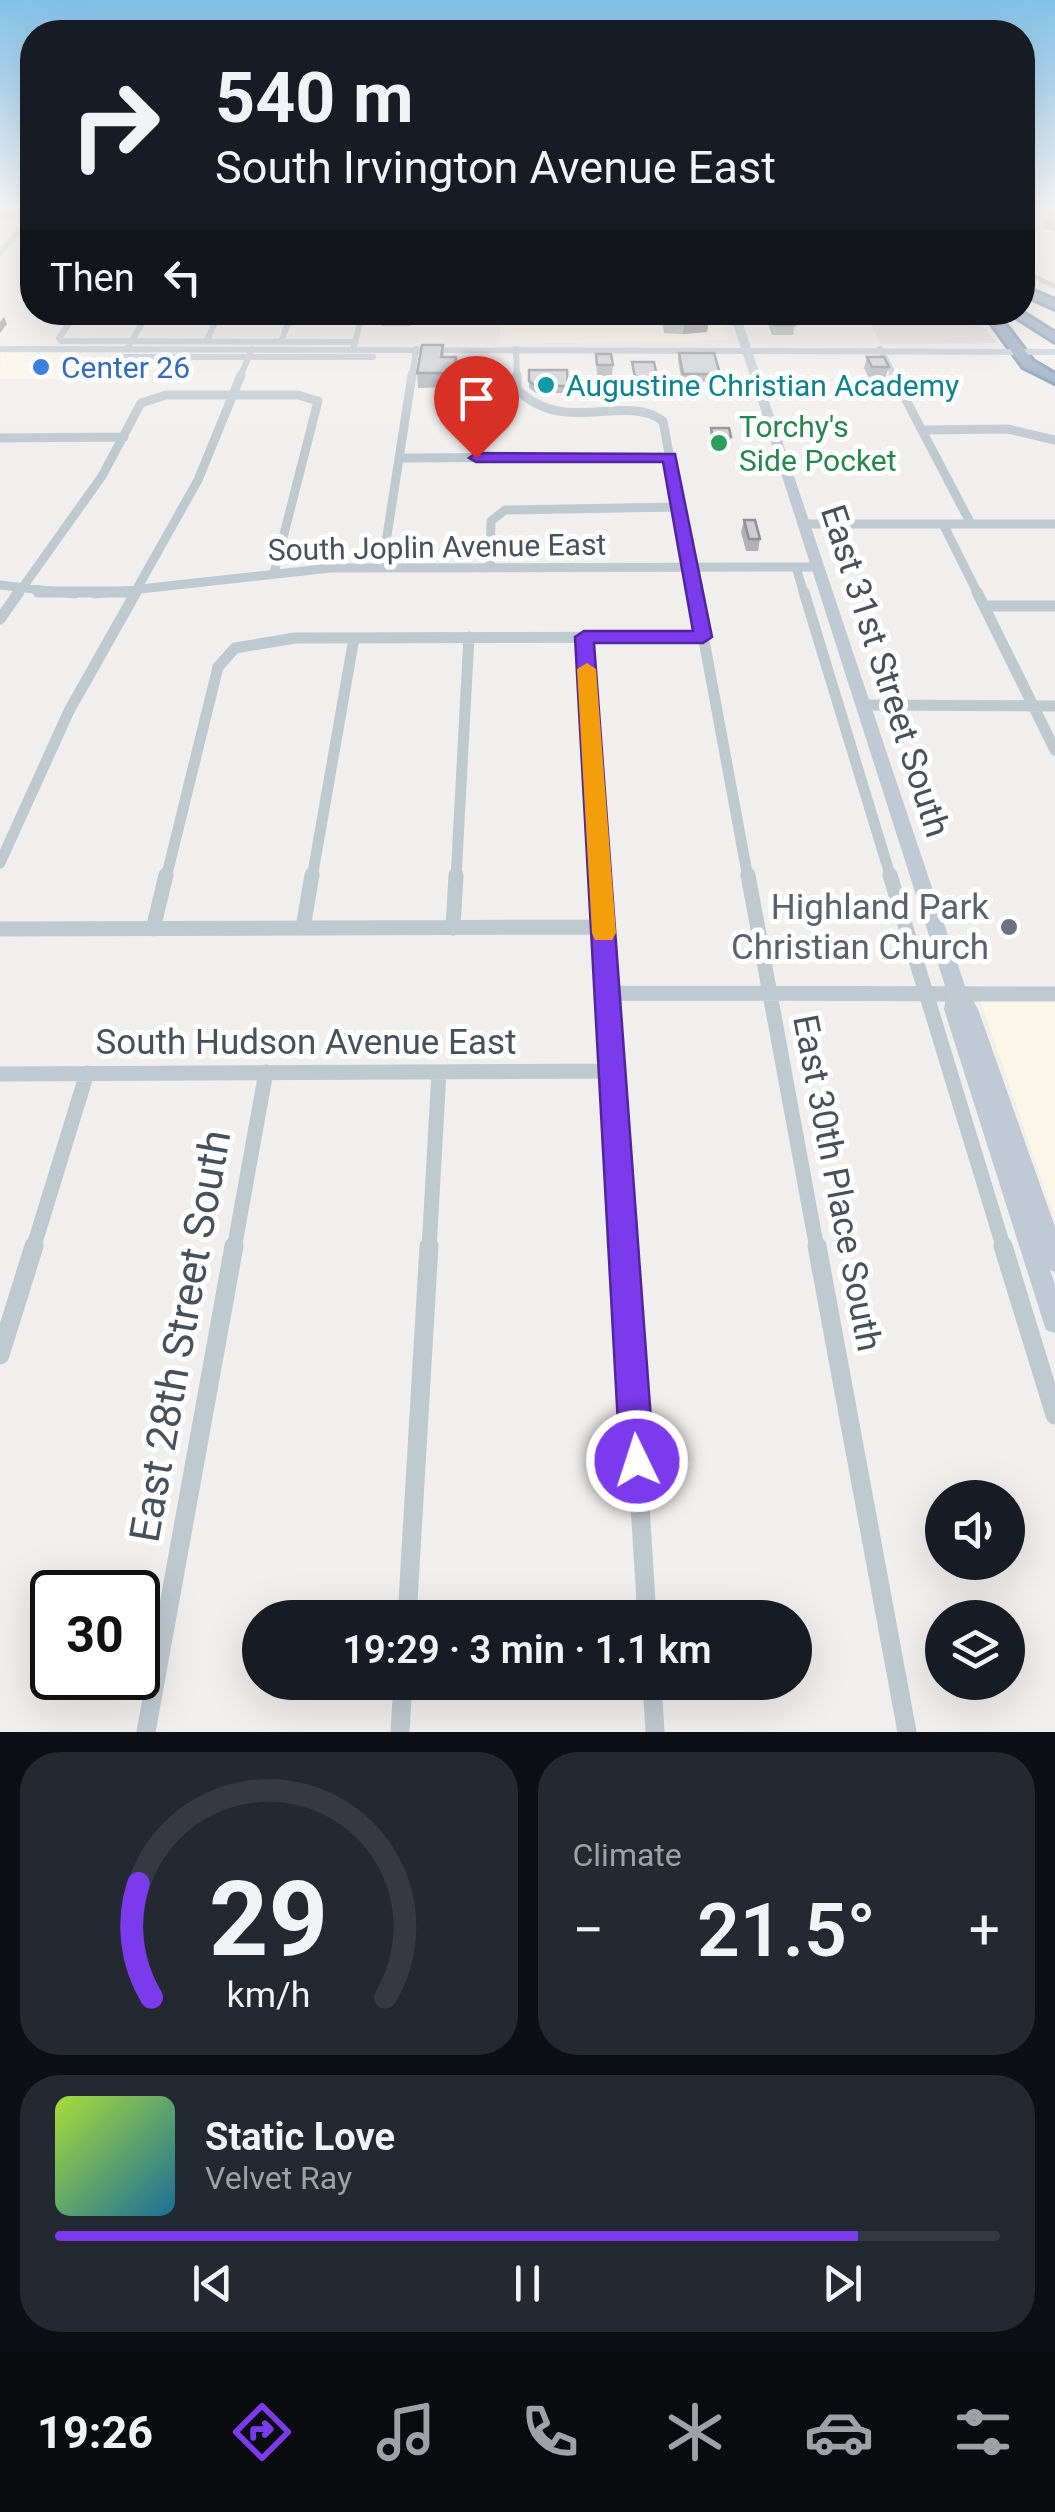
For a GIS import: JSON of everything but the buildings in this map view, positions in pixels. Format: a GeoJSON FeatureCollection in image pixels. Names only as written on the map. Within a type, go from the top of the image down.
{"type":"FeatureCollection","features":[{"type":"Feature","properties":{"kind":"highway"},"geometry":{"type":"LineString","coordinates":[[1035,320],[1054,340]]}},
{"type":"Feature","properties":{"kind":"highway"},"geometry":{"type":"LineString","coordinates":[[999,325],[1034,369]]}},
{"type":"Feature","properties":{"kind":"highway"},"geometry":{"type":"LineString","coordinates":[[1033,325],[1054,340]]}},
{"type":"Feature","properties":{"kind":"highway"},"geometry":{"type":"LineString","coordinates":[[997,351],[1055,379]]}},
{"type":"Feature","properties":{"kind":"main road","name":"East 31st Street South"},"geometry":{"type":"LineString","coordinates":[[738,325],[957,992],[968,1009],[1055,1260]]}},
{"type":"Feature","properties":{"kind":"main road"},"geometry":{"type":"LineString","coordinates":[[880,349],[997,351],[1054,340]]}},
{"type":"Feature","properties":{"kind":"main road"},"geometry":{"type":"LineString","coordinates":[[0,349],[250,353],[355,346],[1016,349]]}},
{"type":"Feature","properties":{"kind":"main road","name":"East 31st Street South"},"geometry":{"type":"LineString","coordinates":[[957,992],[954,1009],[1055,1321]]}},
{"type":"Feature","properties":{"kind":"street"},"geometry":{"type":"LineString","coordinates":[[68,325],[59,338],[61,342],[128,349],[206,342],[355,346],[360,325]]}},
{"type":"Feature","properties":{"kind":"street"},"geometry":{"type":"LineString","coordinates":[[128,349],[141,325]]}},
{"type":"Feature","properties":{"kind":"street"},"geometry":{"type":"LineString","coordinates":[[206,342],[214,325]]}},
{"type":"Feature","properties":{"kind":"street"},"geometry":{"type":"LineString","coordinates":[[281,342],[287,325]]}},
{"type":"Feature","properties":{"kind":"street"},"geometry":{"type":"LineString","coordinates":[[382,568],[416,349]]}},
{"type":"Feature","properties":{"kind":"street","name":"East 30th Place South"},"geometry":{"type":"LineString","coordinates":[[516,349],[515,384],[527,400],[560,411],[656,414],[663,421],[907,1732]]}},
{"type":"Feature","properties":{"kind":"street"},"geometry":{"type":"LineString","coordinates":[[880,349],[971,524]]}},
{"type":"Feature","properties":{"kind":"street"},"geometry":{"type":"LineString","coordinates":[[0,863],[63,725],[198,480],[250,353],[374,357]]}},
{"type":"Feature","properties":{"kind":"street"},"geometry":{"type":"LineString","coordinates":[[0,619],[102,476],[138,407],[151,398],[314,398],[319,406],[274,573]]}},
{"type":"Feature","properties":{"kind":"street"},"geometry":{"type":"LineString","coordinates":[[922,430],[1008,429],[1055,440]]}},
{"type":"Feature","properties":{"kind":"street"},"geometry":{"type":"LineString","coordinates":[[0,438],[124,437]]}},
{"type":"Feature","properties":{"kind":"street"},"geometry":{"type":"LineString","coordinates":[[399,458],[669,457]]}},
{"type":"Feature","properties":{"kind":"street"},"geometry":{"type":"LineString","coordinates":[[490,568],[491,522],[501,511],[678,508]]}},
{"type":"Feature","properties":{"kind":"street"},"geometry":{"type":"LineString","coordinates":[[803,524],[1055,524]]}},
{"type":"Feature","properties":{"kind":"street"},"geometry":{"type":"LineString","coordinates":[[943,524],[1055,750]]}},
{"type":"Feature","properties":{"kind":"street","name":"East 31st Street South"},"geometry":{"type":"LineString","coordinates":[[796,567],[1055,1415]]}},
{"type":"Feature","properties":{"kind":"street","name":"South Joplin Avenue East"},"geometry":{"type":"LineString","coordinates":[[0,585],[78,597],[274,573],[382,568],[817,567]]}},
{"type":"Feature","properties":{"kind":"street"},"geometry":{"type":"LineString","coordinates":[[984,606],[1055,606]]}},
{"type":"Feature","properties":{"kind":"street"},"geometry":{"type":"LineString","coordinates":[[454,928],[469,637]]}},
{"type":"Feature","properties":{"kind":"street"},"geometry":{"type":"LineString","coordinates":[[584,637],[647,1600]]}},
{"type":"Feature","properties":{"kind":"street"},"geometry":{"type":"LineString","coordinates":[[153,929],[218,667],[228,653],[244,646],[282,640],[703,637]]}},
{"type":"Feature","properties":{"kind":"street"},"geometry":{"type":"LineString","coordinates":[[303,928],[354,638]]}},
{"type":"Feature","properties":{"kind":"street"},"geometry":{"type":"LineString","coordinates":[[863,706],[1055,706]]}},
{"type":"Feature","properties":{"kind":"street"},"geometry":{"type":"LineString","coordinates":[[0,929],[604,928]]}},
{"type":"Feature","properties":{"kind":"street"},"geometry":{"type":"LineString","coordinates":[[607,993],[1055,994]]}},
{"type":"Feature","properties":{"kind":"street","name":"South Hudson Avenue East"},"geometry":{"type":"LineString","coordinates":[[0,1074],[611,1071]]}},
{"type":"Feature","properties":{"kind":"street","name":"East 28th Street South"},"geometry":{"type":"LineString","coordinates":[[146,1732],[266,1072]]}},
{"type":"Feature","properties":{"kind":"street"},"geometry":{"type":"LineString","coordinates":[[407,1600],[438,1072]]}},
{"type":"Feature","properties":{"kind":"street"},"geometry":{"type":"LineString","coordinates":[[0,1355],[87,1073]]}},
{"type":"Feature","properties":{"kind":"street"},"geometry":{"type":"LineString","coordinates":[[400,1732],[402,1700]]}},
{"type":"Feature","properties":{"kind":"street"},"geometry":{"type":"LineString","coordinates":[[653,1700],[655,1732]]}},
{"type":"Feature","properties":{"kind":"shaded area"},"geometry":{"type":"Polygon","coordinates":[[[501,325],[724,325],[728,340],[500,344],[501,325]]]}},
{"type":"Feature","properties":{"kind":"shaded area"},"geometry":{"type":"Polygon","coordinates":[[[871,325],[982,325],[998,343],[881,344],[871,325]]]}},
{"type":"Feature","properties":{"kind":"shaded area","name":"Center 26"},"geometry":{"type":"Polygon","coordinates":[[[1,353],[91,353],[75,379],[0,379],[1,353]]]}},
{"type":"Feature","properties":{"kind":"shaded area"},"geometry":{"type":"Polygon","coordinates":[[[980,999],[1055,1001],[1055,1219],[980,999]]]}},
{"type":"Feature","properties":{"kind":"slow traffic"},"geometry":{"type":"LineString","coordinates":[[587,669],[604,933]]}},
{"type":"Feature","properties":{"kind":"place","name":"Center 26"},"geometry":{"type":"Point","coordinates":[41,367]}},
{"type":"Feature","properties":{"kind":"place","name":"Augustine Christian Academy"},"geometry":{"type":"Point","coordinates":[546,385]}},
{"type":"Feature","properties":{"kind":"place","name":"Torchy's Side Pocket"},"geometry":{"type":"Point","coordinates":[719,443]}},
{"type":"Feature","properties":{"kind":"place","name":"Highland Park Christian Church"},"geometry":{"type":"Point","coordinates":[1009,927]}},
{"type":"Feature","properties":{"kind":"route"},"geometry":{"type":"LineString","coordinates":[[476,458],[669,457],[703,637],[584,637],[637,1461]]}}]}
